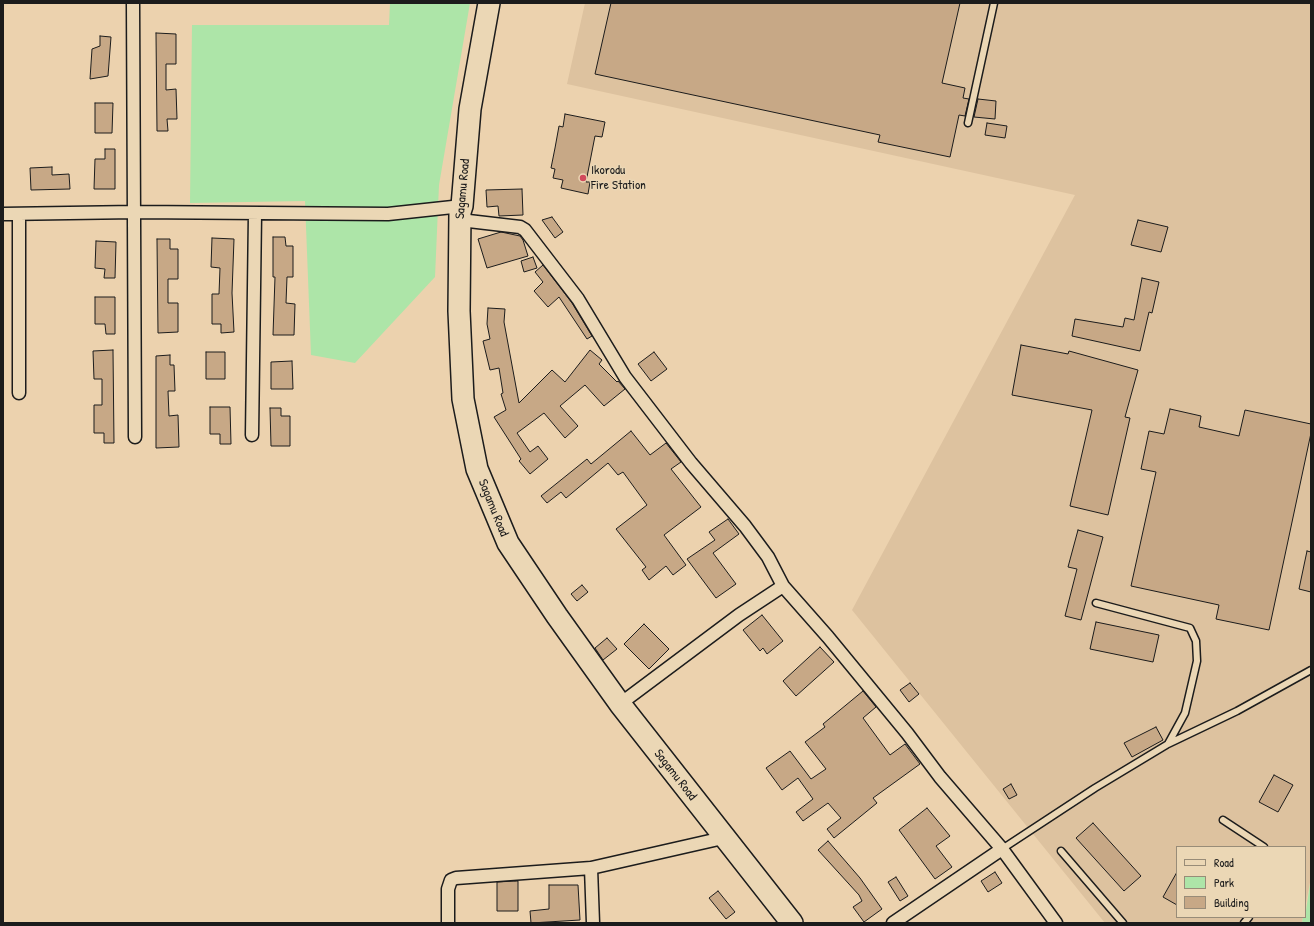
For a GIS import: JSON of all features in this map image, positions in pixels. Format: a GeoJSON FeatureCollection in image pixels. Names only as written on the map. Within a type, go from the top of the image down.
{"type":"FeatureCollection","features":[{"type":"Feature","properties":{"kind":"highway","name":"Sagamu Road"},"geometry":{"type":"LineString","coordinates":[[489,3],[470,109],[461,213],[459,311],[463,399],[477,469],[508,543],[620,704],[792,923]]}},
{"type":"Feature","properties":{"kind":"street"},"geometry":{"type":"LineString","coordinates":[[133,3],[135,437]]}},
{"type":"Feature","properties":{"kind":"street"},"geometry":{"type":"LineString","coordinates":[[3,214],[135,212],[255,214],[461,213],[520,227],[525,230],[578,299],[625,377],[691,463],[745,526],[768,557],[783,586],[820,627],[907,733],[940,777],[1002,849],[1056,923]]}},
{"type":"Feature","properties":{"kind":"street"},"geometry":{"type":"LineString","coordinates":[[19,214],[19,392]]}},
{"type":"Feature","properties":{"kind":"street"},"geometry":{"type":"LineString","coordinates":[[252,435],[255,214]]}},
{"type":"Feature","properties":{"kind":"street"},"geometry":{"type":"LineString","coordinates":[[620,704],[733,620],[783,586]]}},
{"type":"Feature","properties":{"kind":"street"},"geometry":{"type":"LineString","coordinates":[[448,923],[448,888],[451,880],[456,878],[591,868],[724,838]]}},
{"type":"Feature","properties":{"kind":"street"},"geometry":{"type":"LineString","coordinates":[[893,923],[1002,849]]}},
{"type":"Feature","properties":{"kind":"street"},"geometry":{"type":"LineString","coordinates":[[591,868],[593,923]]}},
{"type":"Feature","properties":{"kind":"lane"},"geometry":{"type":"LineString","coordinates":[[968,123],[994,3]]}},
{"type":"Feature","properties":{"kind":"lane"},"geometry":{"type":"LineString","coordinates":[[1096,603],[1190,628],[1196,642],[1197,661],[1185,713],[1168,744]]}},
{"type":"Feature","properties":{"kind":"lane"},"geometry":{"type":"LineString","coordinates":[[1002,849],[1095,788],[1168,744],[1237,711],[1311,670]]}},
{"type":"Feature","properties":{"kind":"lane"},"geometry":{"type":"LineString","coordinates":[[1223,820],[1262,846]]}},
{"type":"Feature","properties":{"kind":"lane"},"geometry":{"type":"LineString","coordinates":[[1061,851],[1123,923]]}},
{"type":"Feature","properties":{"kind":"shaded area"},"geometry":{"type":"Polygon","coordinates":[[[585,3],[1311,3],[1311,877],[1306,903],[1306,846],[1176,846],[1176,918],[1303,918],[1302,923],[1105,923],[852,610],[1075,195],[567,84],[585,3]]]}},
{"type":"Feature","properties":{"kind":"green space"},"geometry":{"type":"Polygon","coordinates":[[[390,3],[470,3],[439,185],[435,277],[355,363],[311,355],[305,201],[190,203],[192,25],[389,25],[390,3]]]}},
{"type":"Feature","properties":{"kind":"green space"},"geometry":{"type":"Polygon","coordinates":[[[1311,877],[1311,923],[1302,923],[1303,918],[1306,918],[1311,877]]]}},
{"type":"Feature","properties":{"kind":"building"},"geometry":{"type":"Polygon","coordinates":[[[611,3],[960,3],[942,83],[965,88],[963,98],[969,99],[965,116],[959,115],[950,157],[878,142],[880,135],[595,74],[611,3]]]}},
{"type":"Feature","properties":{"kind":"building"},"geometry":{"type":"Polygon","coordinates":[[[156,33],[176,34],[176,64],[166,64],[166,90],[176,89],[177,119],[167,119],[168,131],[157,131],[156,33]]]}},
{"type":"Feature","properties":{"kind":"building"},"geometry":{"type":"Polygon","coordinates":[[[100,36],[111,37],[108,76],[90,79],[92,49],[100,46],[100,36]]]}},
{"type":"Feature","properties":{"kind":"building"},"geometry":{"type":"Polygon","coordinates":[[[978,99],[996,101],[995,119],[974,117],[978,99]]]}},
{"type":"Feature","properties":{"kind":"building"},"geometry":{"type":"Polygon","coordinates":[[[95,103],[113,103],[112,133],[95,133],[95,103]]]}},
{"type":"Feature","properties":{"kind":"building"},"geometry":{"type":"Polygon","coordinates":[[[565,114],[605,122],[602,137],[595,136],[586,182],[590,182],[588,194],[561,188],[563,180],[553,178],[555,169],[551,168],[559,126],[563,127],[565,114]]]}},
{"type":"Feature","properties":{"kind":"building"},"geometry":{"type":"Polygon","coordinates":[[[987,123],[1007,126],[1005,138],[985,135],[987,123]]]}},
{"type":"Feature","properties":{"kind":"building"},"geometry":{"type":"Polygon","coordinates":[[[105,149],[115,149],[115,189],[94,189],[95,159],[105,159],[105,149]]]}},
{"type":"Feature","properties":{"kind":"building"},"geometry":{"type":"Polygon","coordinates":[[[52,167],[52,175],[69,174],[70,189],[31,190],[30,168],[52,167]]]}},
{"type":"Feature","properties":{"kind":"building"},"geometry":{"type":"Polygon","coordinates":[[[522,189],[523,215],[499,216],[498,206],[487,207],[486,190],[522,189]]]}},
{"type":"Feature","properties":{"kind":"building"},"geometry":{"type":"Polygon","coordinates":[[[552,217],[563,232],[555,238],[542,220],[552,217]]]}},
{"type":"Feature","properties":{"kind":"building"},"geometry":{"type":"Polygon","coordinates":[[[1138,220],[1168,227],[1161,252],[1131,245],[1138,220]]]}},
{"type":"Feature","properties":{"kind":"building"},"geometry":{"type":"Polygon","coordinates":[[[501,232],[520,236],[523,240],[528,256],[487,268],[478,239],[501,232]]]}},
{"type":"Feature","properties":{"kind":"building"},"geometry":{"type":"Polygon","coordinates":[[[273,237],[285,237],[286,246],[293,246],[293,277],[287,277],[286,303],[295,304],[294,335],[273,335],[275,277],[273,277],[273,237]]]}},
{"type":"Feature","properties":{"kind":"building"},"geometry":{"type":"Polygon","coordinates":[[[212,238],[234,239],[232,293],[234,332],[221,333],[221,324],[212,324],[212,294],[219,294],[220,268],[211,267],[212,238]]]}},
{"type":"Feature","properties":{"kind":"building"},"geometry":{"type":"Polygon","coordinates":[[[157,239],[170,239],[170,249],[178,249],[178,279],[168,279],[168,303],[178,303],[178,332],[158,333],[157,239]]]}},
{"type":"Feature","properties":{"kind":"building"},"geometry":{"type":"Polygon","coordinates":[[[96,241],[116,242],[115,278],[104,278],[105,269],[95,268],[96,241]]]}},
{"type":"Feature","properties":{"kind":"building"},"geometry":{"type":"Polygon","coordinates":[[[533,257],[537,268],[524,272],[521,261],[533,257]]]}},
{"type":"Feature","properties":{"kind":"building"},"geometry":{"type":"Polygon","coordinates":[[[543,265],[572,303],[592,336],[587,339],[559,297],[548,307],[534,291],[543,282],[535,272],[543,265]]]}},
{"type":"Feature","properties":{"kind":"building"},"geometry":{"type":"Polygon","coordinates":[[[1142,278],[1159,282],[1152,313],[1149,312],[1140,351],[1072,336],[1075,319],[1123,327],[1125,318],[1134,320],[1142,278]]]}},
{"type":"Feature","properties":{"kind":"building"},"geometry":{"type":"Polygon","coordinates":[[[95,297],[115,297],[115,334],[106,334],[105,324],[95,324],[95,297]]]}},
{"type":"Feature","properties":{"kind":"building"},"geometry":{"type":"Polygon","coordinates":[[[488,308],[505,309],[504,322],[519,403],[552,370],[565,382],[590,350],[602,360],[599,364],[625,389],[604,406],[585,385],[560,406],[578,426],[565,438],[544,413],[517,433],[530,452],[538,446],[548,459],[530,474],[519,461],[521,459],[494,417],[506,410],[501,394],[503,393],[499,368],[490,370],[483,341],[490,339],[487,324],[488,308]]]}},
{"type":"Feature","properties":{"kind":"building"},"geometry":{"type":"Polygon","coordinates":[[[1021,345],[1068,354],[1069,351],[1138,370],[1125,417],[1130,418],[1108,515],[1070,506],[1092,410],[1012,395],[1021,345]]]}},
{"type":"Feature","properties":{"kind":"building"},"geometry":{"type":"Polygon","coordinates":[[[113,350],[114,443],[104,443],[104,433],[94,433],[94,405],[102,405],[102,379],[94,379],[93,351],[113,350]]]}},
{"type":"Feature","properties":{"kind":"building"},"geometry":{"type":"Polygon","coordinates":[[[206,352],[225,352],[225,379],[206,379],[206,352]]]}},
{"type":"Feature","properties":{"kind":"building"},"geometry":{"type":"Polygon","coordinates":[[[654,352],[667,369],[651,381],[638,364],[654,352]]]}},
{"type":"Feature","properties":{"kind":"building"},"geometry":{"type":"Polygon","coordinates":[[[170,355],[170,365],[174,365],[175,391],[168,391],[169,416],[178,415],[179,447],[156,448],[156,356],[170,355]]]}},
{"type":"Feature","properties":{"kind":"building"},"geometry":{"type":"Polygon","coordinates":[[[292,361],[293,389],[271,389],[271,362],[292,361]]]}},
{"type":"Feature","properties":{"kind":"building"},"geometry":{"type":"Polygon","coordinates":[[[210,407],[230,407],[231,444],[220,444],[220,434],[210,434],[210,407]]]}},
{"type":"Feature","properties":{"kind":"building"},"geometry":{"type":"Polygon","coordinates":[[[270,408],[281,408],[281,416],[290,416],[290,446],[271,446],[270,408]]]}},
{"type":"Feature","properties":{"kind":"building"},"geometry":{"type":"Polygon","coordinates":[[[1170,409],[1201,416],[1199,427],[1239,436],[1245,410],[1311,424],[1311,433],[1269,630],[1216,619],[1219,605],[1131,586],[1156,472],[1141,469],[1149,431],[1164,434],[1170,409]]]}},
{"type":"Feature","properties":{"kind":"building"},"geometry":{"type":"Polygon","coordinates":[[[631,431],[650,455],[666,443],[681,462],[671,469],[701,507],[664,535],[686,565],[673,575],[666,566],[649,580],[642,570],[646,567],[616,529],[647,505],[623,472],[618,475],[608,463],[566,498],[561,492],[547,503],[541,496],[587,459],[591,464],[631,431]]]}},
{"type":"Feature","properties":{"kind":"building"},"geometry":{"type":"Polygon","coordinates":[[[728,519],[739,534],[713,553],[736,584],[716,598],[687,559],[715,540],[709,532],[728,519]]]}},
{"type":"Feature","properties":{"kind":"building"},"geometry":{"type":"Polygon","coordinates":[[[1078,530],[1103,537],[1081,620],[1065,616],[1077,569],[1068,567],[1078,530]]]}},
{"type":"Feature","properties":{"kind":"building"},"geometry":{"type":"Polygon","coordinates":[[[1307,551],[1311,552],[1311,592],[1299,589],[1307,551]]]}},
{"type":"Feature","properties":{"kind":"building"},"geometry":{"type":"Polygon","coordinates":[[[582,585],[588,592],[577,601],[571,594],[582,585]]]}},
{"type":"Feature","properties":{"kind":"building"},"geometry":{"type":"Polygon","coordinates":[[[762,615],[783,641],[767,654],[763,648],[760,651],[743,630],[762,615]]]}},
{"type":"Feature","properties":{"kind":"building"},"geometry":{"type":"Polygon","coordinates":[[[1096,622],[1159,635],[1153,662],[1090,649],[1096,622]]]}},
{"type":"Feature","properties":{"kind":"building"},"geometry":{"type":"Polygon","coordinates":[[[644,624],[669,649],[649,669],[624,644],[644,624]]]}},
{"type":"Feature","properties":{"kind":"building"},"geometry":{"type":"Polygon","coordinates":[[[607,638],[617,649],[603,660],[595,648],[607,638]]]}},
{"type":"Feature","properties":{"kind":"building"},"geometry":{"type":"Polygon","coordinates":[[[820,647],[834,662],[796,696],[783,681],[820,647]]]}},
{"type":"Feature","properties":{"kind":"building"},"geometry":{"type":"Polygon","coordinates":[[[910,683],[919,694],[909,702],[900,690],[910,683]]]}},
{"type":"Feature","properties":{"kind":"building"},"geometry":{"type":"Polygon","coordinates":[[[863,691],[876,707],[863,718],[890,755],[905,744],[920,764],[873,798],[877,803],[834,838],[827,829],[841,818],[828,803],[803,821],[796,812],[813,799],[798,778],[782,790],[766,768],[790,751],[811,779],[826,769],[805,742],[825,727],[823,724],[863,691]]]}},
{"type":"Feature","properties":{"kind":"building"},"geometry":{"type":"Polygon","coordinates":[[[1156,727],[1163,740],[1132,757],[1124,743],[1156,727]]]}},
{"type":"Feature","properties":{"kind":"building"},"geometry":{"type":"Polygon","coordinates":[[[1274,775],[1293,785],[1278,812],[1259,802],[1274,775]]]}},
{"type":"Feature","properties":{"kind":"building"},"geometry":{"type":"Polygon","coordinates":[[[1011,784],[1017,795],[1009,799],[1003,789],[1011,784]]]}},
{"type":"Feature","properties":{"kind":"building"},"geometry":{"type":"Polygon","coordinates":[[[927,808],[950,836],[936,846],[952,867],[935,879],[899,830],[927,808]]]}},
{"type":"Feature","properties":{"kind":"building"},"geometry":{"type":"Polygon","coordinates":[[[1093,823],[1141,876],[1124,891],[1076,838],[1093,823]]]}},
{"type":"Feature","properties":{"kind":"building"},"geometry":{"type":"Polygon","coordinates":[[[828,841],[860,878],[882,909],[864,922],[853,907],[862,901],[859,895],[818,850],[828,841]]]}},
{"type":"Feature","properties":{"kind":"building"},"geometry":{"type":"Polygon","coordinates":[[[995,872],[1002,883],[988,892],[981,881],[995,872]]]}},
{"type":"Feature","properties":{"kind":"building"},"geometry":{"type":"Polygon","coordinates":[[[1176,874],[1176,904],[1163,897],[1176,874]]]}},
{"type":"Feature","properties":{"kind":"building"},"geometry":{"type":"Polygon","coordinates":[[[896,877],[908,896],[900,901],[888,882],[896,877]]]}},
{"type":"Feature","properties":{"kind":"building"},"geometry":{"type":"Polygon","coordinates":[[[518,881],[518,911],[497,911],[497,882],[518,881]]]}},
{"type":"Feature","properties":{"kind":"building"},"geometry":{"type":"Polygon","coordinates":[[[549,885],[578,885],[580,920],[531,923],[530,911],[549,909],[549,885]]]}},
{"type":"Feature","properties":{"kind":"building"},"geometry":{"type":"Polygon","coordinates":[[[718,891],[735,912],[726,919],[709,898],[718,891]]]}},
{"type":"Feature","properties":{"kind":"place","name":"Ikorodu Fire Station"},"geometry":{"type":"Point","coordinates":[583,178]}}]}
